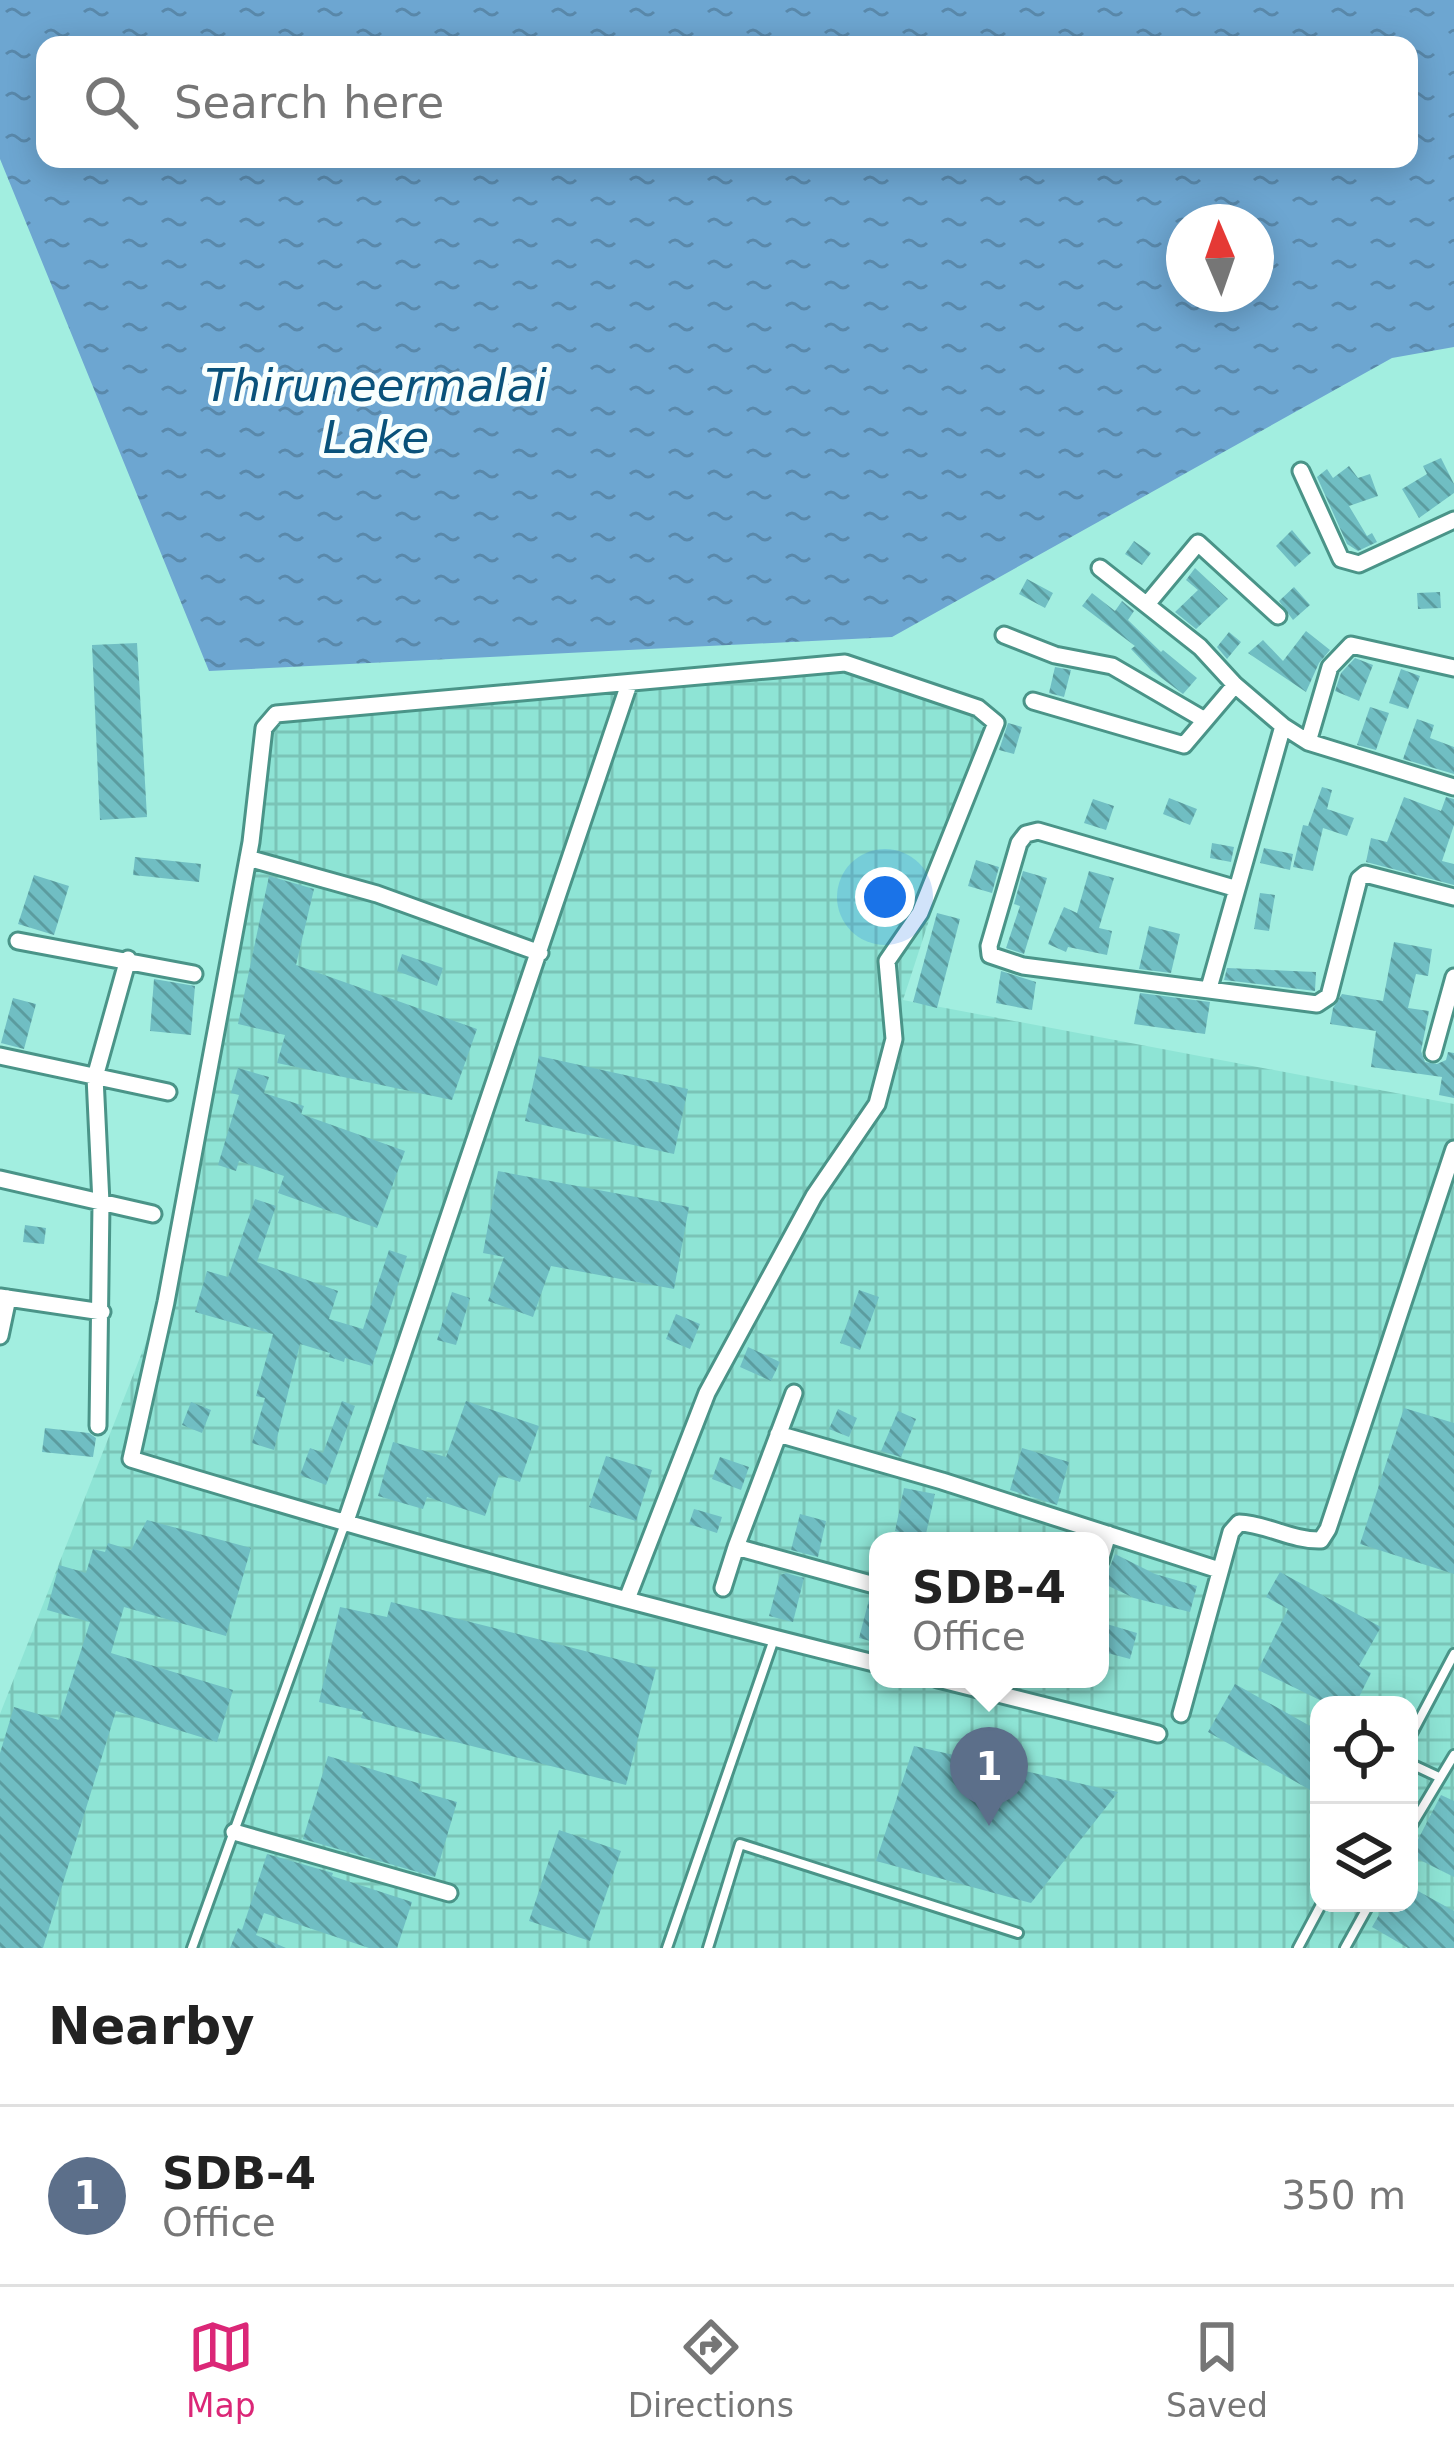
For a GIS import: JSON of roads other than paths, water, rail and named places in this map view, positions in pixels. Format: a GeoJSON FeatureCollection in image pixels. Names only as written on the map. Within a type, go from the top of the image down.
{"type":"FeatureCollection","features":[{"type":"Feature","properties":{"kind":"street"},"geometry":{"type":"LineString","coordinates":[[1301,471],[1341,559],[1349,564],[1359,564],[1454,520]]}},
{"type":"Feature","properties":{"kind":"street"},"geometry":{"type":"LineString","coordinates":[[1148,603],[1198,543],[1279,616]]}},
{"type":"Feature","properties":{"kind":"street"},"geometry":{"type":"LineString","coordinates":[[1100,568],[1200,647],[1235,686],[1282,726],[1308,742],[1454,788]]}},
{"type":"Feature","properties":{"kind":"street"},"geometry":{"type":"LineString","coordinates":[[1004,635],[1054,655],[1112,666],[1203,719]]}},
{"type":"Feature","properties":{"kind":"street"},"geometry":{"type":"LineString","coordinates":[[1308,742],[1330,667],[1351,645],[1454,668]]}},
{"type":"Feature","properties":{"kind":"street"},"geometry":{"type":"LineString","coordinates":[[626,1599],[707,1393],[814,1196],[877,1104],[895,1039],[887,961],[920,913],[996,723],[978,708],[845,663],[276,714],[264,728],[248,858],[166,1303],[131,1459],[345,1524],[626,1599],[869,1662]]}},
{"type":"Feature","properties":{"kind":"street"},"geometry":{"type":"LineString","coordinates":[[345,1524],[629,684]]}},
{"type":"Feature","properties":{"kind":"street"},"geometry":{"type":"LineString","coordinates":[[1034,701],[1184,745],[1235,686]]}},
{"type":"Feature","properties":{"kind":"street"},"geometry":{"type":"LineString","coordinates":[[1209,988],[1282,726]]}},
{"type":"Feature","properties":{"kind":"street"},"geometry":{"type":"LineString","coordinates":[[1234,889],[1038,831],[1025,834],[989,946],[990,956],[1024,966],[1324,1003],[1359,879],[1373,873],[1454,897]]}},
{"type":"Feature","properties":{"kind":"street"},"geometry":{"type":"LineString","coordinates":[[248,858],[377,894],[540,953]]}},
{"type":"Feature","properties":{"kind":"street"},"geometry":{"type":"LineString","coordinates":[[18,941],[194,974]]}},
{"type":"Feature","properties":{"kind":"street"},"geometry":{"type":"LineString","coordinates":[[98,1426],[101,1202],[95,1077],[128,959]]}},
{"type":"Feature","properties":{"kind":"street"},"geometry":{"type":"LineString","coordinates":[[1433,1054],[1454,977]]}},
{"type":"Feature","properties":{"kind":"street"},"geometry":{"type":"LineString","coordinates":[[0,1056],[168,1092]]}},
{"type":"Feature","properties":{"kind":"street"},"geometry":{"type":"LineString","coordinates":[[1181,1714],[1231,1532],[1239,1523],[1321,1540],[1328,1529],[1454,1149]]}},
{"type":"Feature","properties":{"kind":"street"},"geometry":{"type":"LineString","coordinates":[[0,1179],[153,1214]]}},
{"type":"Feature","properties":{"kind":"street"},"geometry":{"type":"LineString","coordinates":[[0,1336],[4,1298],[101,1312]]}},
{"type":"Feature","properties":{"kind":"street"},"geometry":{"type":"LineString","coordinates":[[723,1588],[794,1393]]}},
{"type":"Feature","properties":{"kind":"street"},"geometry":{"type":"LineString","coordinates":[[778,1435],[1101,1532]]}},
{"type":"Feature","properties":{"kind":"street"},"geometry":{"type":"LineString","coordinates":[[1109,1534],[1219,1570]]}},
{"type":"Feature","properties":{"kind":"street"},"geometry":{"type":"LineString","coordinates":[[736,1547],[869,1584]]}},
{"type":"Feature","properties":{"kind":"street"},"geometry":{"type":"LineString","coordinates":[[974,1688],[1157,1733]]}},
{"type":"Feature","properties":{"kind":"street"},"geometry":{"type":"LineString","coordinates":[[234,1832],[449,1893]]}},
{"type":"Feature","properties":{"kind":"lane"},"geometry":{"type":"LineString","coordinates":[[192,1948],[345,1524]]}},
{"type":"Feature","properties":{"kind":"lane"},"geometry":{"type":"LineString","coordinates":[[667,1948],[775,1638]]}},
{"type":"Feature","properties":{"kind":"lane"},"geometry":{"type":"LineString","coordinates":[[1418,1722],[1454,1654]]}},
{"type":"Feature","properties":{"kind":"lane"},"geometry":{"type":"LineString","coordinates":[[1418,1814],[1454,1755]]}},
{"type":"Feature","properties":{"kind":"lane"},"geometry":{"type":"LineString","coordinates":[[1418,1768],[1439,1778]]}},
{"type":"Feature","properties":{"kind":"lane"},"geometry":{"type":"LineString","coordinates":[[708,1948],[740,1844],[1018,1933]]}},
{"type":"Feature","properties":{"kind":"lane"},"geometry":{"type":"LineString","coordinates":[[1298,1948],[1317,1912]]}},
{"type":"Feature","properties":{"kind":"lane"},"geometry":{"type":"LineString","coordinates":[[1345,1948],[1365,1912]]}},
{"type":"Feature","properties":{"kind":"water","name":"Thiruneermalai Lake"},"geometry":{"type":"Polygon","coordinates":[[[0,0],[1454,0],[1454,347],[1392,358],[892,637],[209,671],[0,159],[0,0]]]}},
{"type":"Feature","properties":{"kind":"place","name":"SDB-4"},"geometry":{"type":"Point","coordinates":[989,1826]}}]}
